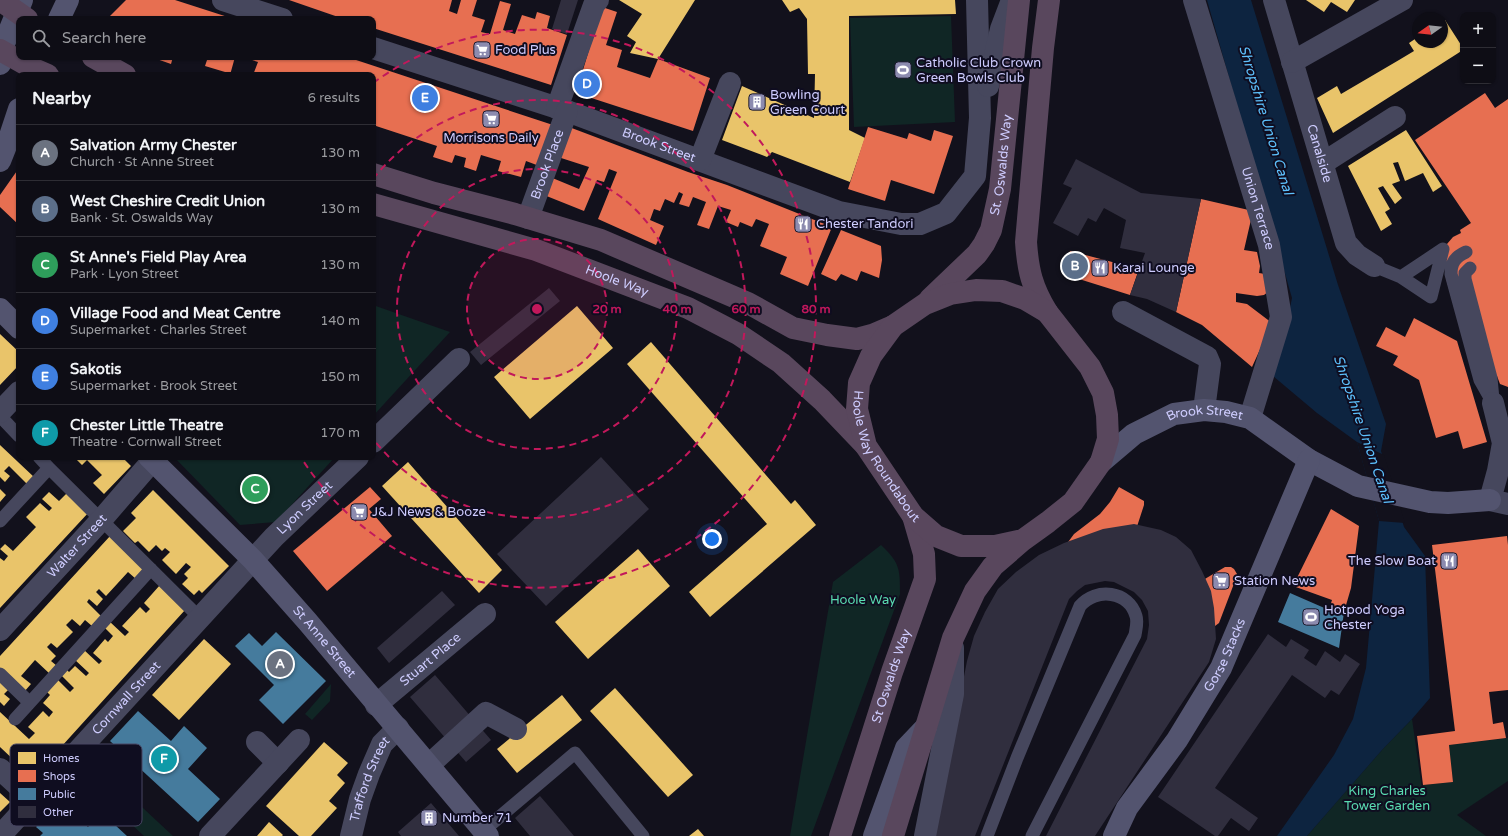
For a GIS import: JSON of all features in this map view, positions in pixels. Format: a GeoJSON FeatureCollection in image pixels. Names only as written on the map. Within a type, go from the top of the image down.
{"type":"FeatureCollection","features":[{"type":"Feature","properties":{"kind":"highway","name":"St. Oswalds Way"},"geometry":{"type":"LineString","coordinates":[[925,304],[977,254],[991,230],[1000,189],[1019,0]]}},
{"type":"Feature","properties":{"kind":"highway"},"geometry":{"type":"LineString","coordinates":[[1047,312],[1036,293],[1029,272],[1026,242],[1043,48],[1049,0]]}},
{"type":"Feature","properties":{"kind":"highway"},"geometry":{"type":"LineString","coordinates":[[0,55],[37,69]]}},
{"type":"Feature","properties":{"kind":"highway"},"geometry":{"type":"LineString","coordinates":[[98,60],[119,72]]}},
{"type":"Feature","properties":{"kind":"highway"},"geometry":{"type":"LineString","coordinates":[[376,175],[434,193],[528,218],[601,240],[748,303],[793,328],[857,339],[872,335],[893,326]]}},
{"type":"Feature","properties":{"kind":"highway","name":"Hoole Way"},"geometry":{"type":"LineString","coordinates":[[376,205],[536,250],[688,308],[738,334],[781,363],[822,400],[866,446]]}},
{"type":"Feature","properties":{"kind":"highway","name":"Hoole Way Roundabout"},"geometry":{"type":"LineString","coordinates":[[953,638],[975,591],[993,566],[1023,540],[1073,502],[1101,462],[1108,439],[1107,415],[1103,393],[1090,367],[1047,312],[1025,299],[1002,291],[976,290],[950,294],[925,304],[893,326],[871,356],[859,383],[857,409],[866,446],[913,516],[936,536],[961,546],[995,546],[1023,540]]}},
{"type":"Feature","properties":{"kind":"highway","name":"St Oswalds Way"},"geometry":{"type":"LineString","coordinates":[[840,836],[892,672],[925,579],[924,554],[913,516]]}},
{"type":"Feature","properties":{"kind":"highway"},"geometry":{"type":"LineString","coordinates":[[893,836],[953,638]]}},
{"type":"Feature","properties":{"kind":"street"},"geometry":{"type":"LineString","coordinates":[[60,16],[68,0]]}},
{"type":"Feature","properties":{"kind":"street"},"geometry":{"type":"LineString","coordinates":[[223,0],[273,16]]}},
{"type":"Feature","properties":{"kind":"street","name":"Brook Place"},"geometry":{"type":"LineString","coordinates":[[528,218],[594,6],[598,0]]}},
{"type":"Feature","properties":{"kind":"street"},"geometry":{"type":"LineString","coordinates":[[977,0],[980,118]]}},
{"type":"Feature","properties":{"kind":"street"},"geometry":{"type":"LineString","coordinates":[[980,118],[1001,29],[1012,0]]}},
{"type":"Feature","properties":{"kind":"street","name":"Union Terrace"},"geometry":{"type":"LineString","coordinates":[[1194,0],[1269,245],[1281,317],[1250,418]]}},
{"type":"Feature","properties":{"kind":"street","name":"Canalside"},"geometry":{"type":"LineString","coordinates":[[1274,0],[1346,243],[1357,255],[1374,266]]}},
{"type":"Feature","properties":{"kind":"street"},"geometry":{"type":"LineString","coordinates":[[1292,62],[1402,0]]}},
{"type":"Feature","properties":{"kind":"street"},"geometry":{"type":"LineString","coordinates":[[0,55],[16,8]]}},
{"type":"Feature","properties":{"kind":"street","name":"Brook Street"},"geometry":{"type":"LineString","coordinates":[[376,49],[562,109],[839,212],[901,224],[920,224],[946,213],[975,176],[980,118]]}},
{"type":"Feature","properties":{"kind":"street"},"geometry":{"type":"LineString","coordinates":[[700,160],[730,83]]}},
{"type":"Feature","properties":{"kind":"street"},"geometry":{"type":"LineString","coordinates":[[1323,163],[1395,117]]}},
{"type":"Feature","properties":{"kind":"street"},"geometry":{"type":"LineString","coordinates":[[0,161],[16,119]]}},
{"type":"Feature","properties":{"kind":"street"},"geometry":{"type":"LineString","coordinates":[[0,309],[16,325]]}},
{"type":"Feature","properties":{"kind":"street"},"geometry":{"type":"LineString","coordinates":[[1123,312],[1207,357],[1210,364],[1204,410]]}},
{"type":"Feature","properties":{"kind":"street"},"geometry":{"type":"LineString","coordinates":[[376,439],[459,359]]}},
{"type":"Feature","properties":{"kind":"street"},"geometry":{"type":"LineString","coordinates":[[0,412],[16,395]]}},
{"type":"Feature","properties":{"kind":"street"},"geometry":{"type":"LineString","coordinates":[[1493,403],[1506,434],[1498,471],[1499,502]]}},
{"type":"Feature","properties":{"kind":"street","name":"Brook Street"},"geometry":{"type":"LineString","coordinates":[[1101,462],[1134,434],[1174,414],[1204,410],[1226,412],[1250,418],[1309,460],[1358,486],[1430,502],[1499,502]]}},
{"type":"Feature","properties":{"kind":"street","name":"Walter Street"},"geometry":{"type":"LineString","coordinates":[[0,630],[102,519],[149,460]]}},
{"type":"Feature","properties":{"kind":"street","name":"St Anne Street"},"geometry":{"type":"LineString","coordinates":[[153,460],[253,560],[307,621],[486,833]]}},
{"type":"Feature","properties":{"kind":"street","name":"Lyon Street"},"geometry":{"type":"LineString","coordinates":[[253,560],[274,537],[355,460]]}},
{"type":"Feature","properties":{"kind":"street","name":"Gorse Stacks"},"geometry":{"type":"LineString","coordinates":[[1114,836],[1127,808],[1177,740],[1221,668],[1309,460]]}},
{"type":"Feature","properties":{"kind":"street","name":"Cornwall Street"},"geometry":{"type":"LineString","coordinates":[[85,744],[253,560]]}},
{"type":"Feature","properties":{"kind":"street","name":"Stuart Place"},"geometry":{"type":"LineString","coordinates":[[376,704],[485,614]]}},
{"type":"Feature","properties":{"kind":"street"},"geometry":{"type":"LineString","coordinates":[[925,836],[953,694],[953,638]]}},
{"type":"Feature","properties":{"kind":"street"},"geometry":{"type":"LineString","coordinates":[[429,765],[486,713],[516,729]]}},
{"type":"Feature","properties":{"kind":"street"},"geometry":{"type":"LineString","coordinates":[[874,836],[906,748],[926,727]]}},
{"type":"Feature","properties":{"kind":"street","name":"Trafford Street"},"geometry":{"type":"LineString","coordinates":[[352,836],[360,799],[369,774],[382,744],[398,728]]}},
{"type":"Feature","properties":{"kind":"street"},"geometry":{"type":"LineString","coordinates":[[210,836],[300,740]]}},
{"type":"Feature","properties":{"kind":"street"},"geometry":{"type":"LineString","coordinates":[[257,742],[278,763]]}},
{"type":"Feature","properties":{"kind":"street"},"geometry":{"type":"LineString","coordinates":[[0,769],[10,778]]}},
{"type":"Feature","properties":{"kind":"street","name":"Cornwall Street"},"geometry":{"type":"LineString","coordinates":[[0,836],[10,825]]}},
{"type":"Feature","properties":{"kind":"lane"},"geometry":{"type":"LineString","coordinates":[[1466,252],[1455,258],[1451,266],[1451,274],[1480,380],[1493,403]]}},
{"type":"Feature","properties":{"kind":"lane","name":"Canalside"},"geometry":{"type":"LineString","coordinates":[[1374,266],[1402,277]]}},
{"type":"Feature","properties":{"kind":"lane"},"geometry":{"type":"LineString","coordinates":[[1470,268],[1465,273],[1465,279],[1491,378],[1493,403]]}},
{"type":"Feature","properties":{"kind":"lane"},"geometry":{"type":"LineString","coordinates":[[0,416],[16,433]]}},
{"type":"Feature","properties":{"kind":"lane"},"geometry":{"type":"LineString","coordinates":[[41,460],[200,618]]}},
{"type":"Feature","properties":{"kind":"lane"},"geometry":{"type":"LineString","coordinates":[[0,521],[49,468]]}},
{"type":"Feature","properties":{"kind":"lane"},"geometry":{"type":"LineString","coordinates":[[14,719],[151,569]]}},
{"type":"Feature","properties":{"kind":"lane"},"geometry":{"type":"LineString","coordinates":[[987,836],[1017,758],[1080,606],[1090,596],[1098,594],[1112,594],[1126,601],[1136,615],[1137,624],[1135,635],[1032,836]]}},
{"type":"Feature","properties":{"kind":"lane"},"geometry":{"type":"LineString","coordinates":[[0,674],[29,702]]}},
{"type":"Feature","properties":{"kind":"lane"},"geometry":{"type":"LineString","coordinates":[[486,833],[575,753],[643,836]]}},
{"type":"Feature","properties":{"kind":"green space","name":"Catholic Club Crown Green Bowls Club"},"geometry":{"type":"Polygon","coordinates":[[[951,16],[955,122],[854,127],[850,18],[951,16]]]}},
{"type":"Feature","properties":{"kind":"green space"},"geometry":{"type":"Polygon","coordinates":[[[376,306],[450,332],[376,413],[376,306]]]}},
{"type":"Feature","properties":{"kind":"green space"},"geometry":{"type":"Polygon","coordinates":[[[177,460],[332,460],[276,522],[240,525],[177,460]]]}},
{"type":"Feature","properties":{"kind":"green space","name":"Hoole Way"},"geometry":{"type":"Polygon","coordinates":[[[881,545],[892,557],[898,567],[900,594],[811,836],[790,836],[833,582],[881,545]]]}},
{"type":"Feature","properties":{"kind":"green space"},"geometry":{"type":"Polygon","coordinates":[[[331,684],[330,701],[312,720],[305,714],[331,684]]]}},
{"type":"Feature","properties":{"kind":"green space","name":"King Charles Tower Garden"},"geometry":{"type":"Polygon","coordinates":[[[1412,719],[1422,789],[1423,785],[1453,782],[1449,745],[1508,738],[1508,781],[1457,815],[1486,836],[1307,836],[1382,750],[1412,719]]]}},
{"type":"Feature","properties":{"kind":"green space"},"geometry":{"type":"Polygon","coordinates":[[[142,807],[173,836],[144,836],[133,826],[142,826],[142,807]]]}},
{"type":"Feature","properties":{"kind":"water","name":"Shropshire Union Canal"},"geometry":{"type":"Polygon","coordinates":[[[1207,0],[1251,0],[1338,285],[1386,424],[1381,451],[1404,527],[1425,556],[1430,698],[1382,750],[1307,836],[1277,836],[1334,755],[1353,719],[1366,668],[1379,521],[1357,442],[1317,413],[1273,376],[1283,342],[1292,298],[1207,0]]]}},
{"type":"Feature","properties":{"kind":"pier"},"geometry":{"type":"Polygon","coordinates":[[[1357,442],[1384,455],[1405,523],[1379,521],[1357,442]]]}},
{"type":"Feature","properties":{"kind":"building: Homes"},"geometry":{"type":"Polygon","coordinates":[[[619,0],[695,0],[658,59],[630,53],[636,42],[627,36],[642,14],[619,0]]]}},
{"type":"Feature","properties":{"kind":"building: Homes","name":"Bowling Green Court"},"geometry":{"type":"Polygon","coordinates":[[[782,0],[955,0],[956,14],[849,16],[849,130],[865,138],[850,182],[772,152],[767,157],[722,140],[742,86],[814,118],[815,74],[808,74],[807,19],[799,8],[790,12],[782,0]]]}},
{"type":"Feature","properties":{"kind":"building: Homes"},"geometry":{"type":"Polygon","coordinates":[[[1306,0],[1355,0],[1347,12],[1331,2],[1324,12],[1306,0]]]}},
{"type":"Feature","properties":{"kind":"building: Homes"},"geometry":{"type":"Polygon","coordinates":[[[1448,25],[1460,43],[1460,52],[1333,133],[1317,98],[1337,86],[1341,94],[1414,51],[1412,48],[1448,48],[1448,25]]]}},
{"type":"Feature","properties":{"kind":"building: Homes"},"geometry":{"type":"Polygon","coordinates":[[[1412,41],[1412,48],[1409,43],[1412,41]]]}},
{"type":"Feature","properties":{"kind":"building: Homes"},"geometry":{"type":"Polygon","coordinates":[[[1406,130],[1442,186],[1433,192],[1423,173],[1405,181],[1398,162],[1393,163],[1400,181],[1392,184],[1402,198],[1395,204],[1383,186],[1378,188],[1390,209],[1385,212],[1392,224],[1381,231],[1348,166],[1406,130]]]}},
{"type":"Feature","properties":{"kind":"building: Homes"},"geometry":{"type":"Polygon","coordinates":[[[577,306],[613,348],[530,419],[494,377],[577,306]]]}},
{"type":"Feature","properties":{"kind":"building: Homes"},"geometry":{"type":"Polygon","coordinates":[[[0,334],[16,349],[16,368],[0,385],[0,334]]]}},
{"type":"Feature","properties":{"kind":"building: Homes"},"geometry":{"type":"Polygon","coordinates":[[[651,342],[791,504],[795,500],[816,525],[710,617],[689,592],[767,524],[627,364],[651,342]]]}},
{"type":"Feature","properties":{"kind":"building: Homes"},"geometry":{"type":"Polygon","coordinates":[[[0,445],[35,478],[28,485],[9,466],[4,471],[10,476],[5,482],[0,477],[0,445]]]}},
{"type":"Feature","properties":{"kind":"building: Homes"},"geometry":{"type":"Polygon","coordinates":[[[77,460],[87,460],[82,465],[77,460]]]}},
{"type":"Feature","properties":{"kind":"building: Homes"},"geometry":{"type":"Polygon","coordinates":[[[87,460],[125,460],[131,466],[104,494],[93,483],[102,475],[87,460]]]}},
{"type":"Feature","properties":{"kind":"building: Homes"},"geometry":{"type":"Polygon","coordinates":[[[408,462],[502,570],[479,593],[382,486],[408,462]]]}},
{"type":"Feature","properties":{"kind":"building: Homes"},"geometry":{"type":"Polygon","coordinates":[[[0,489],[6,495],[0,502],[0,489]]]}},
{"type":"Feature","properties":{"kind":"building: Homes"},"geometry":{"type":"Polygon","coordinates":[[[153,490],[229,566],[202,593],[199,590],[194,595],[182,584],[188,578],[184,574],[191,567],[186,563],[176,574],[162,560],[170,552],[165,548],[162,551],[156,545],[149,552],[138,541],[135,543],[123,531],[136,518],[131,513],[153,490]]]}},
{"type":"Feature","properties":{"kind":"building: Homes"},"geometry":{"type":"Polygon","coordinates":[[[49,492],[59,501],[68,492],[89,512],[0,608],[0,558],[4,561],[8,556],[0,549],[5,544],[13,551],[36,527],[26,517],[40,503],[49,511],[52,508],[42,499],[49,492]]]}},
{"type":"Feature","properties":{"kind":"building: Homes"},"geometry":{"type":"Polygon","coordinates":[[[111,535],[147,568],[136,579],[128,572],[106,596],[99,589],[96,592],[103,599],[97,606],[89,599],[87,602],[102,617],[92,626],[85,620],[80,626],[72,619],[66,625],[73,632],[57,648],[51,643],[47,647],[56,656],[51,661],[57,666],[50,674],[35,660],[21,676],[31,684],[24,692],[0,670],[0,656],[111,535]]]}},
{"type":"Feature","properties":{"kind":"building: Homes"},"geometry":{"type":"Polygon","coordinates":[[[638,549],[670,586],[588,659],[555,622],[638,549]]]}},
{"type":"Feature","properties":{"kind":"building: Homes"},"geometry":{"type":"Polygon","coordinates":[[[160,585],[185,610],[64,744],[10,744],[10,756],[0,747],[0,712],[29,739],[35,733],[28,727],[43,711],[49,717],[53,712],[43,703],[50,695],[46,691],[57,679],[70,692],[74,688],[60,674],[65,668],[69,672],[75,666],[86,676],[89,673],[74,659],[83,649],[99,664],[102,661],[93,653],[105,639],[108,642],[113,636],[104,627],[109,621],[125,636],[129,632],[122,626],[140,607],[146,613],[150,609],[144,603],[160,585]]]}},
{"type":"Feature","properties":{"kind":"building: Homes"},"geometry":{"type":"Polygon","coordinates":[[[204,639],[231,664],[179,720],[152,695],[204,639]]]}},
{"type":"Feature","properties":{"kind":"building: Homes"},"geometry":{"type":"Polygon","coordinates":[[[0,678],[10,688],[4,694],[10,699],[4,706],[0,702],[0,678]]]}},
{"type":"Feature","properties":{"kind":"building: Homes"},"geometry":{"type":"Polygon","coordinates":[[[615,688],[693,775],[668,797],[590,711],[615,688]]]}},
{"type":"Feature","properties":{"kind":"building: Homes"},"geometry":{"type":"Polygon","coordinates":[[[562,695],[582,720],[517,773],[497,749],[562,695]]]}},
{"type":"Feature","properties":{"kind":"building: Homes"},"geometry":{"type":"Polygon","coordinates":[[[324,742],[348,763],[337,775],[345,783],[329,801],[337,808],[311,836],[299,836],[266,806],[324,742]]]}},
{"type":"Feature","properties":{"kind":"building: Homes"},"geometry":{"type":"Polygon","coordinates":[[[0,793],[10,802],[0,812],[0,793]]]}},
{"type":"Feature","properties":{"kind":"building: Homes"},"geometry":{"type":"Polygon","coordinates":[[[269,822],[283,835],[282,836],[257,836],[269,822]]]}},
{"type":"Feature","properties":{"kind":"building: Homes"},"geometry":{"type":"Polygon","coordinates":[[[698,829],[704,836],[689,836],[698,829]]]}},
{"type":"Feature","properties":{"kind":"building: Shops"},"geometry":{"type":"Polygon","coordinates":[[[126,0],[175,0],[225,16],[110,16],[126,0]]]}},
{"type":"Feature","properties":{"kind":"building: Shops"},"geometry":{"type":"Polygon","coordinates":[[[289,0],[452,0],[449,11],[457,14],[461,0],[477,0],[472,16],[485,20],[481,32],[490,34],[500,1],[511,4],[503,30],[515,34],[522,15],[535,19],[537,12],[550,16],[547,28],[567,35],[551,85],[376,29],[376,16],[335,16],[289,0]]]}},
{"type":"Feature","properties":{"kind":"building: Shops"},"geometry":{"type":"Polygon","coordinates":[[[602,7],[617,12],[606,45],[622,50],[617,67],[650,78],[658,59],[710,78],[693,131],[576,93],[602,7]]]}},
{"type":"Feature","properties":{"kind":"building: Shops"},"geometry":{"type":"Polygon","coordinates":[[[160,60],[172,60],[171,64],[160,60]]]}},
{"type":"Feature","properties":{"kind":"building: Shops"},"geometry":{"type":"Polygon","coordinates":[[[207,60],[234,60],[231,72],[225,72],[205,66],[207,60]]]}},
{"type":"Feature","properties":{"kind":"building: Shops"},"geometry":{"type":"Polygon","coordinates":[[[252,60],[356,60],[553,125],[542,167],[526,161],[521,177],[498,171],[501,161],[481,155],[476,171],[464,167],[466,158],[455,155],[452,163],[433,157],[437,146],[376,126],[376,72],[254,72],[258,62],[252,60]]]}},
{"type":"Feature","properties":{"kind":"building: Shops"},"geometry":{"type":"Polygon","coordinates":[[[1485,93],[1495,108],[1508,99],[1508,387],[1500,384],[1497,376],[1475,382],[1446,278],[1444,261],[1447,244],[1453,237],[1461,233],[1460,230],[1471,223],[1415,140],[1485,93]]]}},
{"type":"Feature","properties":{"kind":"building: Shops"},"geometry":{"type":"Polygon","coordinates":[[[569,127],[688,172],[727,185],[832,227],[808,286],[780,274],[787,257],[760,246],[769,224],[756,219],[752,227],[740,222],[738,227],[726,222],[731,210],[718,206],[709,229],[697,225],[706,202],[693,197],[689,207],[679,204],[683,194],[679,192],[674,203],[665,199],[660,211],[654,209],[650,220],[664,226],[656,245],[598,219],[617,172],[609,169],[604,182],[597,180],[584,211],[544,195],[550,177],[579,189],[589,167],[558,157],[569,127]]]}},
{"type":"Feature","properties":{"kind":"building: Shops"},"geometry":{"type":"Polygon","coordinates":[[[868,127],[907,139],[909,133],[931,141],[934,130],[953,136],[934,194],[891,180],[885,201],[848,189],[868,127]]]}},
{"type":"Feature","properties":{"kind":"building: Shops"},"geometry":{"type":"Polygon","coordinates":[[[16,172],[16,222],[0,207],[0,195],[16,172]]]}},
{"type":"Feature","properties":{"kind":"building: Shops"},"geometry":{"type":"Polygon","coordinates":[[[1201,199],[1253,211],[1244,250],[1257,252],[1260,266],[1259,273],[1265,274],[1269,291],[1264,295],[1257,296],[1236,293],[1236,302],[1247,304],[1272,323],[1252,367],[1202,325],[1176,312],[1201,199]]]}},
{"type":"Feature","properties":{"kind":"building: Shops"},"geometry":{"type":"Polygon","coordinates":[[[841,230],[881,246],[882,260],[879,278],[861,271],[857,281],[841,274],[836,281],[821,274],[841,230]]]}},
{"type":"Feature","properties":{"kind":"building: Shops"},"geometry":{"type":"Polygon","coordinates":[[[1070,251],[1139,269],[1130,295],[1063,274],[1070,251]]]}},
{"type":"Feature","properties":{"kind":"building: Shops"},"geometry":{"type":"Polygon","coordinates":[[[1414,318],[1457,341],[1487,442],[1463,449],[1458,431],[1436,438],[1419,380],[1393,365],[1398,356],[1376,346],[1386,327],[1405,337],[1414,318]]]}},
{"type":"Feature","properties":{"kind":"building: Shops"},"geometry":{"type":"Polygon","coordinates":[[[370,487],[381,499],[369,509],[392,536],[327,591],[293,551],[370,487]]]}},
{"type":"Feature","properties":{"kind":"building: Shops"},"geometry":{"type":"Polygon","coordinates":[[[1119,487],[1144,501],[1131,545],[1064,556],[1063,549],[1074,534],[1100,514],[1110,502],[1119,487]]]}},
{"type":"Feature","properties":{"kind":"building: Shops"},"geometry":{"type":"Polygon","coordinates":[[[1331,509],[1359,526],[1351,588],[1344,612],[1329,610],[1332,600],[1293,586],[1331,509]]]}},
{"type":"Feature","properties":{"kind":"building: Shops"},"geometry":{"type":"Polygon","coordinates":[[[1507,536],[1508,690],[1489,692],[1493,724],[1503,722],[1506,738],[1449,745],[1453,782],[1423,785],[1417,736],[1455,731],[1432,545],[1507,536]]]}},
{"type":"Feature","properties":{"kind":"building: Shops"},"geometry":{"type":"Polygon","coordinates":[[[1225,567],[1231,567],[1234,569],[1237,574],[1235,581],[1219,623],[1203,635],[1186,626],[1183,592],[1225,567]]]}},
{"type":"Feature","properties":{"kind":"building: Public","name":"Hotpod Yoga Chester"},"geometry":{"type":"Polygon","coordinates":[[[1290,593],[1329,610],[1344,612],[1339,648],[1278,622],[1290,593]]]}},
{"type":"Feature","properties":{"kind":"building: Public"},"geometry":{"type":"Polygon","coordinates":[[[276,632],[326,681],[283,724],[259,700],[274,685],[235,646],[249,633],[262,646],[276,632]]]}},
{"type":"Feature","properties":{"kind":"building: Public"},"geometry":{"type":"Polygon","coordinates":[[[138,711],[171,741],[184,726],[207,748],[188,769],[220,799],[198,822],[142,770],[142,744],[113,744],[110,741],[138,711]]]}},
{"type":"Feature","properties":{"kind":"building: Public"},"geometry":{"type":"Polygon","coordinates":[[[116,826],[127,836],[40,836],[43,833],[36,827],[116,826]]]}},
{"type":"Feature","properties":{"kind":"building: Other"},"geometry":{"type":"Polygon","coordinates":[[[561,0],[578,0],[567,34],[552,29],[561,0]]]}},
{"type":"Feature","properties":{"kind":"building: Other"},"geometry":{"type":"Polygon","coordinates":[[[1076,159],[1141,193],[1201,199],[1176,312],[1147,299],[1130,295],[1145,253],[1120,248],[1126,220],[1104,208],[1096,222],[1088,218],[1078,236],[1053,223],[1072,188],[1063,184],[1076,159]]]}},
{"type":"Feature","properties":{"kind":"building: Other"},"geometry":{"type":"Polygon","coordinates":[[[549,288],[560,301],[481,365],[470,352],[549,288]]]}},
{"type":"Feature","properties":{"kind":"building: Other"},"geometry":{"type":"Polygon","coordinates":[[[601,457],[649,509],[546,606],[497,554],[601,457]]]}},
{"type":"Feature","properties":{"kind":"building: Other"},"geometry":{"type":"Polygon","coordinates":[[[1134,524],[1161,530],[1176,537],[1191,550],[1211,591],[1214,608],[1216,639],[1209,662],[1095,836],[1046,836],[1147,639],[1149,625],[1148,611],[1142,600],[1134,592],[1114,582],[1105,581],[1085,585],[1069,599],[975,836],[933,836],[967,661],[974,636],[998,589],[1016,572],[1039,555],[1064,543],[1103,529],[1134,524]]]}},
{"type":"Feature","properties":{"kind":"building: Other"},"geometry":{"type":"Polygon","coordinates":[[[442,591],[455,605],[389,663],[377,648],[442,591]]]}},
{"type":"Feature","properties":{"kind":"building: Other"},"geometry":{"type":"Polygon","coordinates":[[[1268,634],[1286,647],[1291,639],[1309,650],[1304,658],[1316,666],[1325,651],[1340,662],[1345,654],[1360,664],[1339,695],[1331,690],[1325,698],[1292,675],[1215,788],[1258,818],[1249,831],[1231,818],[1218,836],[1215,836],[1158,797],[1268,634]]]}},
{"type":"Feature","properties":{"kind":"building: Other"},"geometry":{"type":"Polygon","coordinates":[[[435,675],[491,740],[466,762],[410,697],[435,675]]]}},
{"type":"Feature","properties":{"kind":"building: Other"},"geometry":{"type":"Polygon","coordinates":[[[540,796],[574,836],[530,836],[515,818],[540,796]]]}},
{"type":"Feature","properties":{"kind":"building: Other","name":"Number 71"},"geometry":{"type":"Polygon","coordinates":[[[431,803],[459,836],[401,836],[398,832],[431,803]]]}},
{"type":"Feature","properties":{"kind":"place","name":"Food Plus"},"geometry":{"type":"Point","coordinates":[482,50]}},
{"type":"Feature","properties":{"kind":"place","name":"Catholic Club Crown Green Bowls Club"},"geometry":{"type":"Point","coordinates":[903,70]}},
{"type":"Feature","properties":{"kind":"place","name":"Village Food and Meat Centre"},"geometry":{"type":"Point","coordinates":[587,84]}},
{"type":"Feature","properties":{"kind":"place","name":"Sakotis"},"geometry":{"type":"Point","coordinates":[425,98]}},
{"type":"Feature","properties":{"kind":"place","name":"Bowling Green Court"},"geometry":{"type":"Point","coordinates":[757,102]}},
{"type":"Feature","properties":{"kind":"place","name":"Morrisons Daily"},"geometry":{"type":"Point","coordinates":[491,119]}},
{"type":"Feature","properties":{"kind":"place","name":"Chester Tandori"},"geometry":{"type":"Point","coordinates":[803,224]}},
{"type":"Feature","properties":{"kind":"place","name":"West Cheshire Credit Union"},"geometry":{"type":"Point","coordinates":[1075,266]}},
{"type":"Feature","properties":{"kind":"place","name":"Karai Lounge"},"geometry":{"type":"Point","coordinates":[1100,268]}},
{"type":"Feature","properties":{"kind":"place","name":"St Anne's Field Play Area"},"geometry":{"type":"Point","coordinates":[255,489]}},
{"type":"Feature","properties":{"kind":"place","name":"J&J News & Booze"},"geometry":{"type":"Point","coordinates":[359,512]}},
{"type":"Feature","properties":{"kind":"place","name":"The Slow Boat"},"geometry":{"type":"Point","coordinates":[1449,561]}},
{"type":"Feature","properties":{"kind":"place","name":"Station News"},"geometry":{"type":"Point","coordinates":[1221,581]}},
{"type":"Feature","properties":{"kind":"place","name":"Hotpod Yoga Chester"},"geometry":{"type":"Point","coordinates":[1311,617]}},
{"type":"Feature","properties":{"kind":"place","name":"Salvation Army Chester"},"geometry":{"type":"Point","coordinates":[280,664]}},
{"type":"Feature","properties":{"kind":"place","name":"Chester Little Theatre"},"geometry":{"type":"Point","coordinates":[164,759]}},
{"type":"Feature","properties":{"kind":"place","name":"Number 71"},"geometry":{"type":"Point","coordinates":[429,818]}}]}
